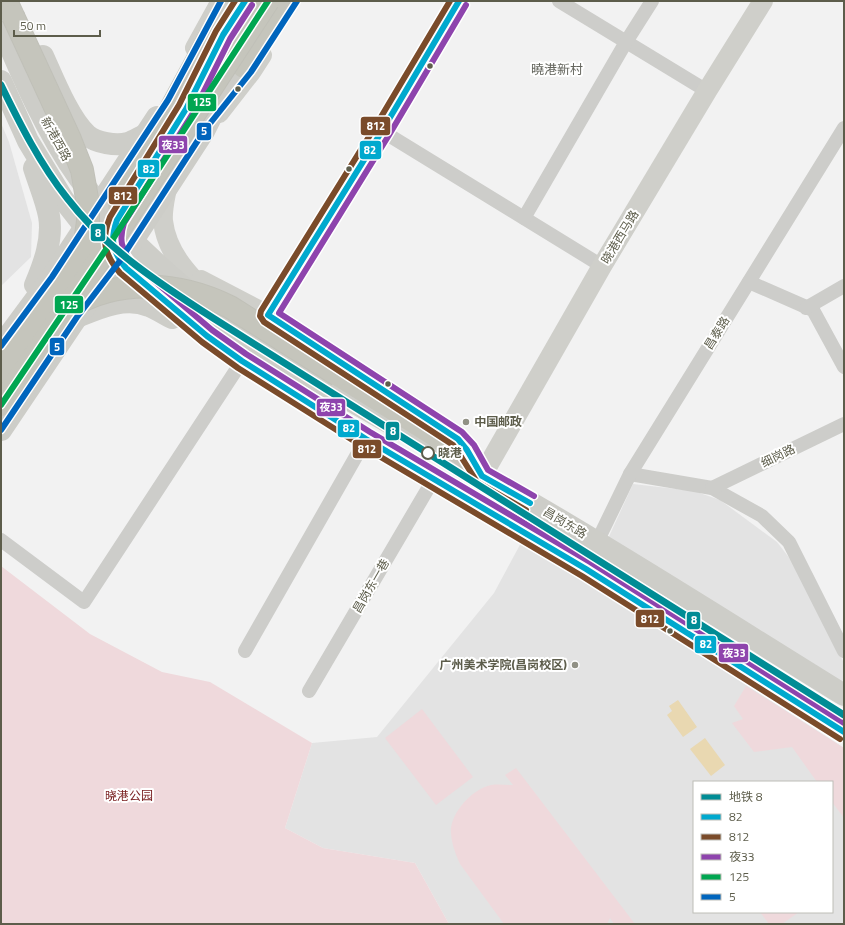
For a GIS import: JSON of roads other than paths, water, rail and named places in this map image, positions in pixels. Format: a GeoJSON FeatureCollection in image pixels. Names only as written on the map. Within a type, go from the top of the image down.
{"type":"FeatureCollection","features":[{"type":"Feature","properties":{"kind":"highway"},"geometry":{"type":"LineString","coordinates":[[1,405],[55,326],[113,220],[197,60],[233,1]]}},
{"type":"Feature","properties":{"kind":"highway"},"geometry":{"type":"LineString","coordinates":[[113,220],[250,1]]}},
{"type":"Feature","properties":{"kind":"highway"},"geometry":{"type":"LineString","coordinates":[[1,372],[113,220],[268,1]]}},
{"type":"Feature","properties":{"kind":"highway"},"geometry":{"type":"LineString","coordinates":[[113,220],[203,122],[244,67],[286,1]]}},
{"type":"Feature","properties":{"kind":"highway"},"geometry":{"type":"LineString","coordinates":[[9,11],[69,137],[82,170],[85,185],[88,221],[83,262],[67,304],[55,326]]}},
{"type":"Feature","properties":{"kind":"highway"},"geometry":{"type":"LineString","coordinates":[[1,376],[22,349],[40,330],[77,303],[90,296],[109,291],[137,287],[157,286],[188,291],[217,301],[247,317],[439,438],[466,458],[482,476]]}},
{"type":"Feature","properties":{"kind":"main road"},"geometry":{"type":"LineString","coordinates":[[1,346],[19,321],[113,220],[186,109],[224,35],[245,1]]}},
{"type":"Feature","properties":{"kind":"main road"},"geometry":{"type":"LineString","coordinates":[[113,220],[167,186],[204,131],[242,54],[275,1]]}},
{"type":"Feature","properties":{"kind":"main road"},"geometry":{"type":"LineString","coordinates":[[9,11],[74,120],[87,135],[96,140],[114,144],[128,143],[145,135]]}},
{"type":"Feature","properties":{"kind":"main road","name":"新港西路"},"geometry":{"type":"LineString","coordinates":[[9,11],[15,58],[50,131],[74,170],[113,220],[121,263]]}},
{"type":"Feature","properties":{"kind":"main road"},"geometry":{"type":"LineString","coordinates":[[224,35],[180,78],[168,100],[145,135],[113,220],[121,263],[207,336],[242,361],[433,480],[586,569],[844,732]]}},
{"type":"Feature","properties":{"kind":"main road","name":"新港西路"},"geometry":{"type":"LineString","coordinates":[[1,82],[24,133],[54,185],[113,220]]}},
{"type":"Feature","properties":{"kind":"main road"},"geometry":{"type":"LineString","coordinates":[[19,321],[45,261],[50,228],[49,216],[24,133]]}},
{"type":"Feature","properties":{"kind":"main road"},"geometry":{"type":"LineString","coordinates":[[54,185],[74,170]]}},
{"type":"Feature","properties":{"kind":"main road","name":"昌岗东路"},"geometry":{"type":"LineString","coordinates":[[113,220],[169,275],[212,312],[253,340],[301,371],[383,420],[597,542],[844,696]]}},
{"type":"Feature","properties":{"kind":"main road"},"geometry":{"type":"LineString","coordinates":[[1,430],[77,317],[121,263]]}},
{"type":"Feature","properties":{"kind":"main road"},"geometry":{"type":"LineString","coordinates":[[77,317],[116,303],[134,303],[148,306],[207,336]]}},
{"type":"Feature","properties":{"kind":"street"},"geometry":{"type":"LineString","coordinates":[[180,78],[221,1]]}},
{"type":"Feature","properties":{"kind":"street"},"geometry":{"type":"LineString","coordinates":[[204,131],[252,72],[297,1]]}},
{"type":"Feature","properties":{"kind":"street"},"geometry":{"type":"LineString","coordinates":[[167,186],[163,221],[167,238],[177,260],[253,340],[382,131],[459,1]]}},
{"type":"Feature","properties":{"kind":"street"},"geometry":{"type":"LineString","coordinates":[[559,1],[707,91]]}},
{"type":"Feature","properties":{"kind":"street"},"geometry":{"type":"LineString","coordinates":[[524,218],[626,42],[652,1]]}},
{"type":"Feature","properties":{"kind":"street","name":"晓港西马路"},"geometry":{"type":"LineString","coordinates":[[482,476],[602,266],[763,1]]}},
{"type":"Feature","properties":{"kind":"street"},"geometry":{"type":"LineString","coordinates":[[213,56],[219,63],[235,69]]}},
{"type":"Feature","properties":{"kind":"street","name":"昌泰路"},"geometry":{"type":"LineString","coordinates":[[597,542],[630,474],[844,128]]}},
{"type":"Feature","properties":{"kind":"street"},"geometry":{"type":"LineString","coordinates":[[382,131],[602,266]]}},
{"type":"Feature","properties":{"kind":"street"},"geometry":{"type":"LineString","coordinates":[[113,220],[188,273],[268,315],[398,398],[458,439],[467,450],[482,476]]}},
{"type":"Feature","properties":{"kind":"street"},"geometry":{"type":"LineString","coordinates":[[749,282],[813,310],[844,367]]}},
{"type":"Feature","properties":{"kind":"street"},"geometry":{"type":"LineString","coordinates":[[806,308],[844,286]]}},
{"type":"Feature","properties":{"kind":"street"},"geometry":{"type":"LineString","coordinates":[[19,321],[56,348]]}},
{"type":"Feature","properties":{"kind":"street"},"geometry":{"type":"LineString","coordinates":[[1,540],[84,602],[242,361]]}},
{"type":"Feature","properties":{"kind":"street","name":"细岗路"},"geometry":{"type":"LineString","coordinates":[[712,488],[844,424]]}},
{"type":"Feature","properties":{"kind":"street"},"geometry":{"type":"LineString","coordinates":[[245,651],[366,439]]}},
{"type":"Feature","properties":{"kind":"street"},"geometry":{"type":"LineString","coordinates":[[630,474],[712,488],[762,516],[789,542],[844,651]]}},
{"type":"Feature","properties":{"kind":"street","name":"昌岗东一巷"},"geometry":{"type":"LineString","coordinates":[[309,692],[433,480]]}},
{"type":"Feature","properties":{"kind":"metro line","name":"8"},"geometry":{"type":"LineString","coordinates":[[1,85],[31,143],[57,185],[67,198],[82,216],[116,249],[154,279],[213,318],[844,715]]}},
{"type":"Feature","properties":{"kind":"place","name":"中国邮政"},"geometry":{"type":"Point","coordinates":[466,422]}},
{"type":"Feature","properties":{"kind":"place","name":"晓港"},"geometry":{"type":"Point","coordinates":[428,453]}},
{"type":"Feature","properties":{"kind":"place","name":"广州美术学院(昌岗校区)"},"geometry":{"type":"Point","coordinates":[575,665]}},
{"type":"Feature","properties":{"kind":"district","name":"曉港新村"},"geometry":{"type":"Point","coordinates":[557,69]}},
{"type":"Feature","properties":{"kind":"park label","name":"晓港公园"},"geometry":{"type":"Point","coordinates":[129,796]}}]}
